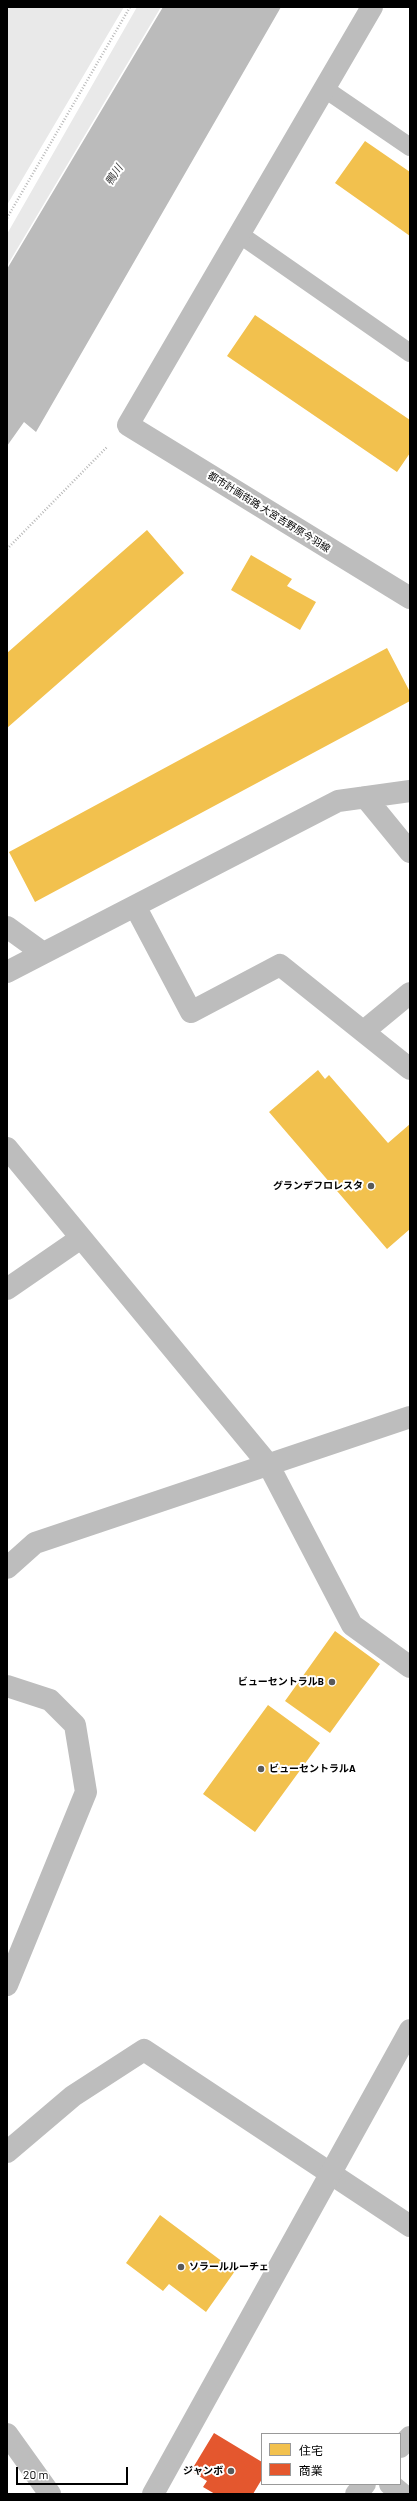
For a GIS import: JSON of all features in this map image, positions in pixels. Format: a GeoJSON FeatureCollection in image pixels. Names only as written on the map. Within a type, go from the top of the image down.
{"type":"FeatureCollection","features":[{"type":"Feature","properties":{"kind":"street"},"geometry":{"type":"LineString","coordinates":[[128,425],[372,7]]}},
{"type":"Feature","properties":{"kind":"street","name":"都市計画街路 大宮吉野原今羽線"},"geometry":{"type":"LineString","coordinates":[[128,425],[410,598]]}},
{"type":"Feature","properties":{"kind":"street"},"geometry":{"type":"LineString","coordinates":[[7,972],[338,801],[410,791]]}},
{"type":"Feature","properties":{"kind":"street"},"geometry":{"type":"LineString","coordinates":[[365,797],[410,852]]}},
{"type":"Feature","properties":{"kind":"street"},"geometry":{"type":"LineString","coordinates":[[134,906],[191,1012],[280,965],[410,1069]]}},
{"type":"Feature","properties":{"kind":"street"},"geometry":{"type":"LineString","coordinates":[[7,927],[43,953]]}},
{"type":"Feature","properties":{"kind":"street"},"geometry":{"type":"LineString","coordinates":[[364,1031],[410,993]]}},
{"type":"Feature","properties":{"kind":"street"},"geometry":{"type":"LineString","coordinates":[[7,1148],[268,1464],[352,1625],[410,1667]]}},
{"type":"Feature","properties":{"kind":"street"},"geometry":{"type":"LineString","coordinates":[[7,1289],[81,1238]]}},
{"type":"Feature","properties":{"kind":"street"},"geometry":{"type":"LineString","coordinates":[[7,1568],[35,1543],[410,1416]]}},
{"type":"Feature","properties":{"kind":"street"},"geometry":{"type":"LineString","coordinates":[[7,1686],[50,1700],[76,1725],[86,1792],[7,1985]]}},
{"type":"Feature","properties":{"kind":"street"},"geometry":{"type":"LineString","coordinates":[[153,2494],[328,2174],[410,2030]]}},
{"type":"Feature","properties":{"kind":"street"},"geometry":{"type":"LineString","coordinates":[[7,2152],[73,2096],[144,2050],[328,2174],[410,2226]]}},
{"type":"Feature","properties":{"kind":"street"},"geometry":{"type":"LineString","coordinates":[[7,2434],[50,2494]]}},
{"type":"Feature","properties":{"kind":"street"},"geometry":{"type":"LineString","coordinates":[[401,2446],[410,2436]]}},
{"type":"Feature","properties":{"kind":"street"},"geometry":{"type":"LineString","coordinates":[[356,2494],[364,2485]]}},
{"type":"Feature","properties":{"kind":"street"},"geometry":{"type":"LineString","coordinates":[[391,2485],[402,2494]]}},
{"type":"Feature","properties":{"kind":"lane"},"geometry":{"type":"LineString","coordinates":[[324,89],[410,147]]}},
{"type":"Feature","properties":{"kind":"lane"},"geometry":{"type":"LineString","coordinates":[[239,234],[410,353]]}},
{"type":"Feature","properties":{"kind":"path"},"geometry":{"type":"LineString","coordinates":[[7,218],[130,7]]}},
{"type":"Feature","properties":{"kind":"path"},"geometry":{"type":"LineString","coordinates":[[7,548],[128,425]]}},
{"type":"Feature","properties":{"kind":"shaded area"},"geometry":{"type":"Polygon","coordinates":[[[7,7],[124,7],[7,205],[7,7]]]}},
{"type":"Feature","properties":{"kind":"shaded area"},"geometry":{"type":"Polygon","coordinates":[[[137,7],[161,7],[7,266],[7,234],[137,7]]]}},
{"type":"Feature","properties":{"kind":"water","name":"鴨川"},"geometry":{"type":"Polygon","coordinates":[[[163,7],[281,7],[36,432],[24,422],[7,446],[7,269],[163,7]]]}},
{"type":"Feature","properties":{"kind":"building: 住宅"},"geometry":{"type":"Polygon","coordinates":[[[365,141],[410,172],[410,236],[335,183],[365,141]]]}},
{"type":"Feature","properties":{"kind":"building: 住宅"},"geometry":{"type":"Polygon","coordinates":[[[255,315],[410,420],[410,453],[397,472],[227,356],[255,315]]]}},
{"type":"Feature","properties":{"kind":"building: 住宅"},"geometry":{"type":"Polygon","coordinates":[[[147,530],[184,573],[7,728],[7,653],[147,530]]]}},
{"type":"Feature","properties":{"kind":"building: 住宅"},"geometry":{"type":"Polygon","coordinates":[[[251,555],[292,579],[287,586],[316,602],[300,630],[231,590],[251,555]]]}},
{"type":"Feature","properties":{"kind":"building: 住宅"},"geometry":{"type":"Polygon","coordinates":[[[387,648],[410,692],[410,701],[35,902],[9,852],[387,648]]]}},
{"type":"Feature","properties":{"kind":"building: 住宅","name":"グランデフロレスタ"},"geometry":{"type":"Polygon","coordinates":[[[318,1070],[325,1079],[329,1075],[388,1143],[410,1124],[410,1229],[387,1249],[269,1112],[318,1070]]]}},
{"type":"Feature","properties":{"kind":"building: 住宅","name":"ビューセントラルB"},"geometry":{"type":"Polygon","coordinates":[[[335,1631],[380,1664],[330,1733],[285,1701],[335,1631]]]}},
{"type":"Feature","properties":{"kind":"building: 住宅","name":"ビューセントラルA"},"geometry":{"type":"Polygon","coordinates":[[[268,1705],[320,1743],[255,1832],[203,1794],[268,1705]]]}},
{"type":"Feature","properties":{"kind":"building: 住宅","name":"ソラールルーチェ"},"geometry":{"type":"Polygon","coordinates":[[[160,2215],[235,2271],[206,2312],[169,2284],[163,2291],[126,2263],[160,2215]]]}},
{"type":"Feature","properties":{"kind":"building: 商業"},"geometry":{"type":"Polygon","coordinates":[[[214,2433],[261,2461],[261,2481],[253,2494],[215,2494],[203,2487],[207,2481],[191,2471],[214,2433]]]}},
{"type":"Feature","properties":{"kind":"place","name":"グランデフロレスタ"},"geometry":{"type":"Point","coordinates":[371,1186]}},
{"type":"Feature","properties":{"kind":"place","name":"ビューセントラルB"},"geometry":{"type":"Point","coordinates":[332,1682]}},
{"type":"Feature","properties":{"kind":"place","name":"ビューセントラルA"},"geometry":{"type":"Point","coordinates":[261,1769]}},
{"type":"Feature","properties":{"kind":"place","name":"ソラールルーチェ"},"geometry":{"type":"Point","coordinates":[181,2267]}},
{"type":"Feature","properties":{"kind":"place","name":"ジャンボ"},"geometry":{"type":"Point","coordinates":[231,2471]}}]}
